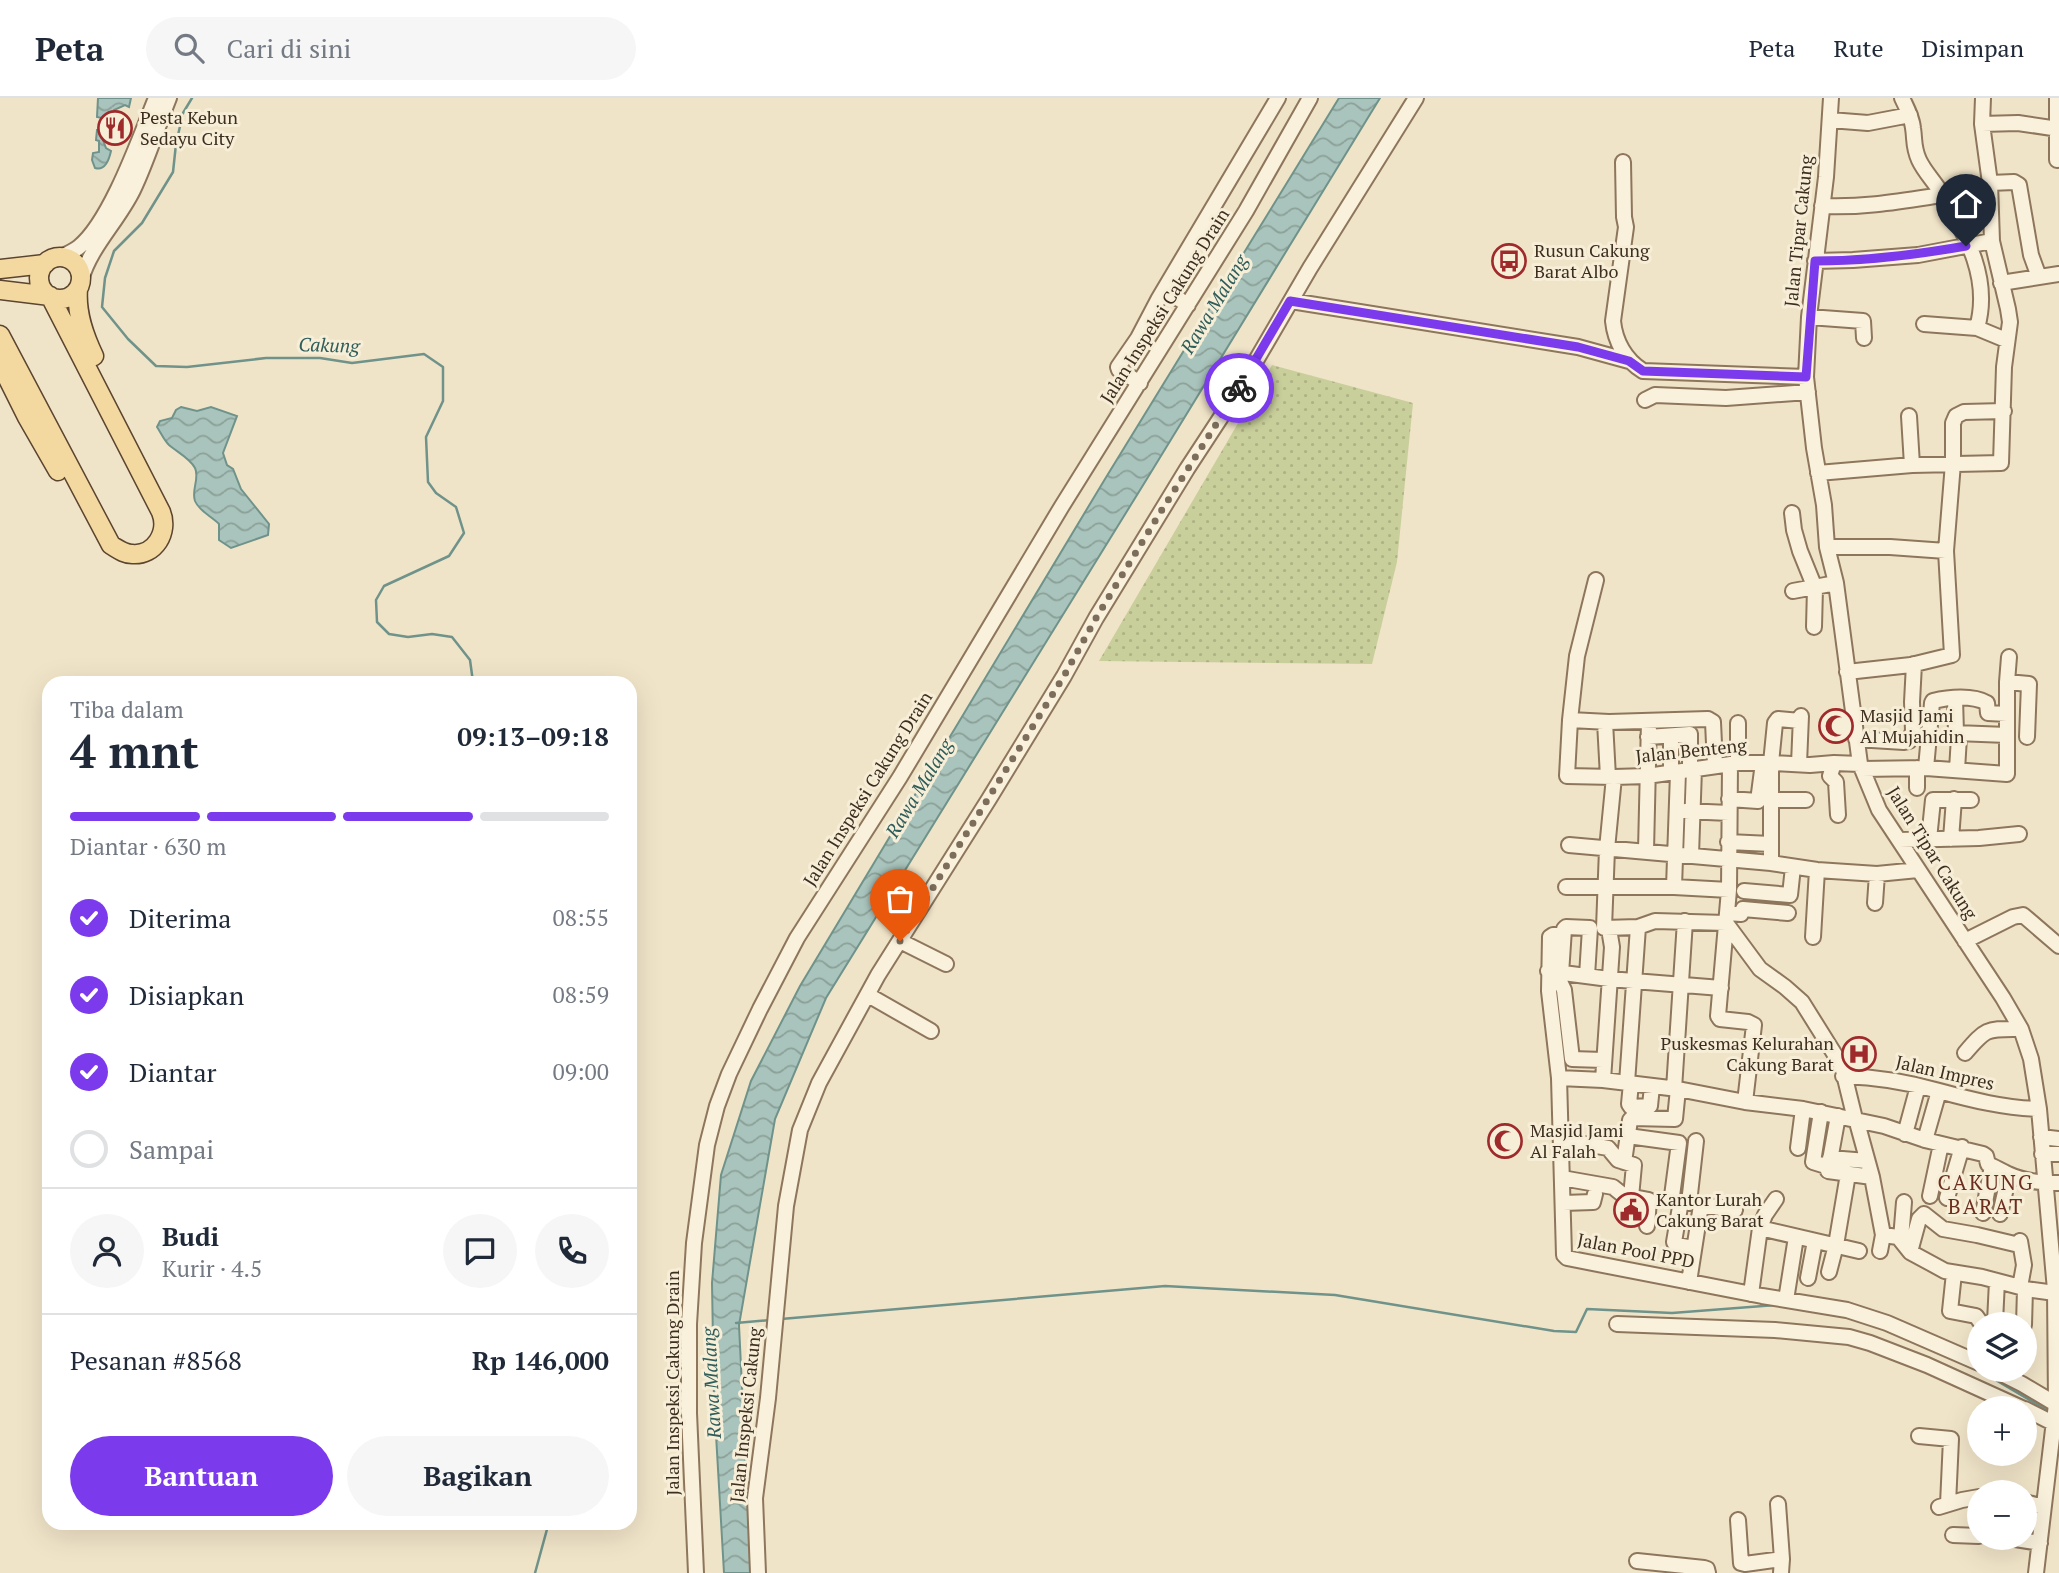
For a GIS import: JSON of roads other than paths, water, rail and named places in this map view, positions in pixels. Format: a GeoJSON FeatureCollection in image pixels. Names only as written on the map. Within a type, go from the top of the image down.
{"type":"FeatureCollection","features":[{"type":"Feature","properties":{"kind":"main road"},"geometry":{"type":"LineString","coordinates":[[0,269],[66,258],[75,264],[80,274],[78,311],[89,347],[170,505],[174,526],[171,539],[164,552],[152,561],[133,566],[120,563],[106,554],[96,540],[42,441],[0,335]]}},
{"type":"Feature","properties":{"kind":"main road"},"geometry":{"type":"LineString","coordinates":[[0,363],[29,406],[111,545],[134,555],[142,554],[156,544],[164,531],[164,518],[50,296],[41,287],[41,269],[53,261]]}},
{"type":"Feature","properties":{"kind":"main road"},"geometry":{"type":"LineString","coordinates":[[0,290],[56,299],[66,298],[79,285]]}},
{"type":"Feature","properties":{"kind":"street"},"geometry":{"type":"LineString","coordinates":[[53,261],[80,247],[102,218],[129,165],[156,98]]}},
{"type":"Feature","properties":{"kind":"street"},"geometry":{"type":"LineString","coordinates":[[79,285],[96,249],[133,190],[169,98]]}},
{"type":"Feature","properties":{"kind":"street"},"geometry":{"type":"LineString","coordinates":[[1140,383],[1118,369],[1278,98]]}},
{"type":"Feature","properties":{"kind":"street","name":"Jalan Inspeksi Cakung Drain"},"geometry":{"type":"LineString","coordinates":[[696,1573],[689,1413],[689,1324],[693,1256],[707,1145],[729,1074],[797,939],[900,777],[1062,506],[1246,211],[1310,98]]}},
{"type":"Feature","properties":{"kind":"street"},"geometry":{"type":"LineString","coordinates":[[931,1031],[868,995],[1416,98]]}},
{"type":"Feature","properties":{"kind":"street","name":"Jalan Tipar Cakung"},"geometry":{"type":"LineString","coordinates":[[1832,98],[1809,317],[1807,384],[1824,505],[1827,547],[1836,583],[1861,767],[1879,810],[2021,1029],[2031,1059],[2039,1109],[2042,1154],[2052,1183],[2056,1291],[2056,1414],[2036,1573]]}},
{"type":"Feature","properties":{"kind":"street"},"geometry":{"type":"LineString","coordinates":[[1902,98],[1910,114],[1914,131],[1913,142],[1925,172],[1942,194],[1971,245],[1982,302],[1976,328]]}},
{"type":"Feature","properties":{"kind":"street"},"geometry":{"type":"LineString","coordinates":[[1818,473],[1912,465],[2001,463],[2006,340],[2010,322],[1992,241],[1990,183],[1982,124],[1983,98]]}},
{"type":"Feature","properties":{"kind":"street"},"geometry":{"type":"LineString","coordinates":[[2057,98],[2057,160]]}},
{"type":"Feature","properties":{"kind":"street"},"geometry":{"type":"LineString","coordinates":[[1830,120],[1868,124],[1910,114]]}},
{"type":"Feature","properties":{"kind":"street"},"geometry":{"type":"LineString","coordinates":[[1982,124],[2018,123],[2058,129]]}},
{"type":"Feature","properties":{"kind":"street"},"geometry":{"type":"LineString","coordinates":[[1623,162],[1626,227],[1613,321],[1615,334],[1629,361]]}},
{"type":"Feature","properties":{"kind":"street"},"geometry":{"type":"LineString","coordinates":[[1990,183],[2014,182],[2019,185],[2031,255],[2039,277]]}},
{"type":"Feature","properties":{"kind":"street"},"geometry":{"type":"LineString","coordinates":[[1822,206],[1894,203],[1942,194]]}},
{"type":"Feature","properties":{"kind":"street"},"geometry":{"type":"LineString","coordinates":[[1815,261],[1918,255],[1992,241]]}},
{"type":"Feature","properties":{"kind":"street"},"geometry":{"type":"LineString","coordinates":[[2001,283],[2059,274]]}},
{"type":"Feature","properties":{"kind":"street"},"geometry":{"type":"LineString","coordinates":[[1165,290],[1188,305]]}},
{"type":"Feature","properties":{"kind":"street"},"geometry":{"type":"LineString","coordinates":[[1290,301],[1567,345],[1629,361],[1643,371],[1807,384]]}},
{"type":"Feature","properties":{"kind":"street"},"geometry":{"type":"LineString","coordinates":[[1809,317],[1863,321],[1864,338]]}},
{"type":"Feature","properties":{"kind":"street"},"geometry":{"type":"LineString","coordinates":[[1924,324],[1976,328],[2006,340]]}},
{"type":"Feature","properties":{"kind":"street"},"geometry":{"type":"LineString","coordinates":[[1132,346],[1154,360]]}},
{"type":"Feature","properties":{"kind":"street"},"geometry":{"type":"LineString","coordinates":[[1645,400],[1655,395],[1726,398],[1807,384]]}},
{"type":"Feature","properties":{"kind":"street"},"geometry":{"type":"LineString","coordinates":[[1847,672],[1914,664],[1952,655],[1946,551],[1953,463],[1953,423],[1956,416],[1964,412],[2004,411]]}},
{"type":"Feature","properties":{"kind":"street"},"geometry":{"type":"LineString","coordinates":[[1909,416],[1912,465]]}},
{"type":"Feature","properties":{"kind":"street"},"geometry":{"type":"LineString","coordinates":[[1792,513],[1794,530],[1815,588],[1814,627]]}},
{"type":"Feature","properties":{"kind":"street"},"geometry":{"type":"LineString","coordinates":[[1827,547],[1890,547],[1946,551]]}},
{"type":"Feature","properties":{"kind":"street"},"geometry":{"type":"LineString","coordinates":[[1596,580],[1577,656],[1570,720],[1711,720],[1728,764]]}},
{"type":"Feature","properties":{"kind":"street"},"geometry":{"type":"LineString","coordinates":[[1793,592],[1836,583]]}},
{"type":"Feature","properties":{"kind":"street"},"geometry":{"type":"LineString","coordinates":[[1956,733],[2007,735],[2009,657]]}},
{"type":"Feature","properties":{"kind":"street"},"geometry":{"type":"LineString","coordinates":[[1856,739],[1909,741],[1912,737],[1914,664]]}},
{"type":"Feature","properties":{"kind":"street"},"geometry":{"type":"LineString","coordinates":[[2007,682],[2029,684],[2027,737]]}},
{"type":"Feature","properties":{"kind":"street"},"geometry":{"type":"LineString","coordinates":[[1917,788],[1931,723],[1931,704],[1937,700],[1955,698],[1983,700],[1987,703],[1988,713],[2007,714]]}},
{"type":"Feature","properties":{"kind":"street"},"geometry":{"type":"LineString","coordinates":[[1955,698],[1956,733],[1959,737],[1957,770]]}},
{"type":"Feature","properties":{"kind":"street"},"geometry":{"type":"LineString","coordinates":[[1676,810],[1692,811],[1758,801],[1775,720],[1801,719],[1799,764]]}},
{"type":"Feature","properties":{"kind":"street","name":"Jalan Benteng"},"geometry":{"type":"LineString","coordinates":[[1570,720],[1567,776],[1647,776],[1728,764],[1767,763],[1834,763],[1861,767],[2007,774],[2007,735]]}},
{"type":"Feature","properties":{"kind":"street"},"geometry":{"type":"LineString","coordinates":[[1646,851],[1649,721]]}},
{"type":"Feature","properties":{"kind":"street"},"geometry":{"type":"LineString","coordinates":[[1605,722],[1611,777],[1604,928],[1638,926],[1655,921],[1726,918],[1741,914],[1743,909],[1788,913]]}},
{"type":"Feature","properties":{"kind":"street"},"geometry":{"type":"LineString","coordinates":[[1738,723],[1728,764],[1730,860],[1718,1016],[1720,1019],[1754,1025],[1745,1102]]}},
{"type":"Feature","properties":{"kind":"street"},"geometry":{"type":"LineString","coordinates":[[1648,737],[1690,734],[1676,810],[1674,887]]}},
{"type":"Feature","properties":{"kind":"street"},"geometry":{"type":"LineString","coordinates":[[1767,763],[1771,800],[1771,863]]}},
{"type":"Feature","properties":{"kind":"street"},"geometry":{"type":"LineString","coordinates":[[1834,763],[1830,776],[1836,782],[1838,814]]}},
{"type":"Feature","properties":{"kind":"street"},"geometry":{"type":"LineString","coordinates":[[1683,771],[1692,811],[1690,855]]}},
{"type":"Feature","properties":{"kind":"street"},"geometry":{"type":"LineString","coordinates":[[1951,839],[1954,799]]}},
{"type":"Feature","properties":{"kind":"street"},"geometry":{"type":"LineString","coordinates":[[1771,800],[1806,800]]}},
{"type":"Feature","properties":{"kind":"street"},"geometry":{"type":"LineString","coordinates":[[1929,839],[1933,800],[1971,800]]}},
{"type":"Feature","properties":{"kind":"street"},"geometry":{"type":"LineString","coordinates":[[1899,840],[2019,834]]}},
{"type":"Feature","properties":{"kind":"street"},"geometry":{"type":"LineString","coordinates":[[1728,842],[1771,844]]}},
{"type":"Feature","properties":{"kind":"street"},"geometry":{"type":"LineString","coordinates":[[1569,845],[1771,863],[1817,870],[1877,874],[1918,870]]}},
{"type":"Feature","properties":{"kind":"street"},"geometry":{"type":"LineString","coordinates":[[1744,891],[1790,895],[1793,867]]}},
{"type":"Feature","properties":{"kind":"street"},"geometry":{"type":"LineString","coordinates":[[1813,937],[1817,870]]}},
{"type":"Feature","properties":{"kind":"street"},"geometry":{"type":"LineString","coordinates":[[1875,903],[1877,874]]}},
{"type":"Feature","properties":{"kind":"street"},"geometry":{"type":"LineString","coordinates":[[1566,887],[1728,890]]}},
{"type":"Feature","properties":{"kind":"street"},"geometry":{"type":"LineString","coordinates":[[1965,941],[2013,917],[2023,915],[2059,946]]}},
{"type":"Feature","properties":{"kind":"street"},"geometry":{"type":"LineString","coordinates":[[1726,918],[1760,969],[1802,1002],[1842,1066],[1872,1177],[1883,1235],[1880,1251]]}},
{"type":"Feature","properties":{"kind":"street"},"geometry":{"type":"LineString","coordinates":[[1624,1162],[1632,1118],[1675,1119],[1685,921]]}},
{"type":"Feature","properties":{"kind":"street"},"geometry":{"type":"LineString","coordinates":[[1638,926],[1629,1083],[1631,1107],[1650,1107],[1652,1086]]}},
{"type":"Feature","properties":{"kind":"street","name":"Jalan Pool PPD"},"geometry":{"type":"LineString","coordinates":[[1587,976],[1590,928],[1566,927],[1562,935],[1550,937],[1555,973],[1551,1015],[1559,1078],[1564,1255],[1567,1258],[1689,1282],[1860,1313],[1967,1358]]}},
{"type":"Feature","properties":{"kind":"street"},"geometry":{"type":"LineString","coordinates":[[1604,1080],[1603,1060],[1612,947],[1609,929]]}},
{"type":"Feature","properties":{"kind":"street"},"geometry":{"type":"LineString","coordinates":[[900,941],[946,964]]}},
{"type":"Feature","properties":{"kind":"street"},"geometry":{"type":"LineString","coordinates":[[1555,973],[1721,988]]}},
{"type":"Feature","properties":{"kind":"street"},"geometry":{"type":"LineString","coordinates":[[1555,973],[1564,990],[1572,1059],[1603,1060]]}},
{"type":"Feature","properties":{"kind":"street","name":"Jalan Inspeksi Cakung"},"geometry":{"type":"LineString","coordinates":[[758,1573],[755,1498],[786,1206],[800,1130],[819,1083],[868,995]]}},
{"type":"Feature","properties":{"kind":"street"},"geometry":{"type":"LineString","coordinates":[[1551,1015],[1567,1014]]}},
{"type":"Feature","properties":{"kind":"street"},"geometry":{"type":"LineString","coordinates":[[1965,1054],[1986,1031],[2021,1029]]}},
{"type":"Feature","properties":{"kind":"street","name":"Jalan Impres"},"geometry":{"type":"LineString","coordinates":[[1844,1076],[1868,1070],[1980,1102],[2039,1109]]}},
{"type":"Feature","properties":{"kind":"street"},"geometry":{"type":"LineString","coordinates":[[1559,1078],[1604,1080],[1676,1089],[1821,1112],[1838,1116],[1858,1128]]}},
{"type":"Feature","properties":{"kind":"street"},"geometry":{"type":"LineString","coordinates":[[1905,1134],[1918,1086]]}},
{"type":"Feature","properties":{"kind":"street"},"geometry":{"type":"LineString","coordinates":[[1926,1140],[1939,1091]]}},
{"type":"Feature","properties":{"kind":"street"},"geometry":{"type":"LineString","coordinates":[[1798,1148],[1803,1109]]}},
{"type":"Feature","properties":{"kind":"street"},"geometry":{"type":"LineString","coordinates":[[1821,1112],[1813,1162],[1867,1161]]}},
{"type":"Feature","properties":{"kind":"street"},"geometry":{"type":"LineString","coordinates":[[1838,1116],[1829,1172],[1872,1177]]}},
{"type":"Feature","properties":{"kind":"street"},"geometry":{"type":"LineString","coordinates":[[1835,1134],[1884,1125],[1905,1134],[1983,1154],[1988,1164],[2009,1175],[2052,1183]]}},
{"type":"Feature","properties":{"kind":"street"},"geometry":{"type":"LineString","coordinates":[[1628,1136],[1666,1145],[1679,1143],[1673,1200],[1735,1210]]}},
{"type":"Feature","properties":{"kind":"street"},"geometry":{"type":"LineString","coordinates":[[2041,1137],[2059,1139]]}},
{"type":"Feature","properties":{"kind":"street"},"geometry":{"type":"LineString","coordinates":[[1562,1140],[1608,1148],[1618,1160],[1633,1164],[1635,1167],[1631,1197]]}},
{"type":"Feature","properties":{"kind":"street"},"geometry":{"type":"LineString","coordinates":[[1689,1282],[1694,1248],[1690,1203],[1696,1141]]}},
{"type":"Feature","properties":{"kind":"street"},"geometry":{"type":"LineString","coordinates":[[1930,1196],[1941,1144]]}},
{"type":"Feature","properties":{"kind":"street"},"geometry":{"type":"LineString","coordinates":[[1947,1198],[1962,1147]]}},
{"type":"Feature","properties":{"kind":"street"},"geometry":{"type":"LineString","coordinates":[[2042,1154],[2059,1154]]}},
{"type":"Feature","properties":{"kind":"street"},"geometry":{"type":"LineString","coordinates":[[1983,1213],[1992,1166]]}},
{"type":"Feature","properties":{"kind":"street"},"geometry":{"type":"LineString","coordinates":[[1829,1272],[1848,1174]]}},
{"type":"Feature","properties":{"kind":"street"},"geometry":{"type":"LineString","coordinates":[[2000,1214],[2009,1175]]}},
{"type":"Feature","properties":{"kind":"street"},"geometry":{"type":"LineString","coordinates":[[1562,1178],[1613,1187],[1620,1194],[1649,1200],[1647,1226]]}},
{"type":"Feature","properties":{"kind":"street"},"geometry":{"type":"LineString","coordinates":[[1563,1203],[1593,1202],[1595,1194]]}},
{"type":"Feature","properties":{"kind":"street"},"geometry":{"type":"LineString","coordinates":[[1751,1294],[1760,1228],[1776,1199]]}},
{"type":"Feature","properties":{"kind":"street"},"geometry":{"type":"LineString","coordinates":[[1901,1240],[1904,1202]]}},
{"type":"Feature","properties":{"kind":"street"},"geometry":{"type":"LineString","coordinates":[[1690,1203],[1674,1242],[1676,1245],[1694,1248]]}},
{"type":"Feature","properties":{"kind":"street"},"geometry":{"type":"LineString","coordinates":[[1910,1252],[1919,1219],[1924,1214],[1943,1229],[2020,1243],[2024,1265],[2024,1312]]}},
{"type":"Feature","properties":{"kind":"street"},"geometry":{"type":"LineString","coordinates":[[1760,1228],[1859,1251]]}},
{"type":"Feature","properties":{"kind":"street"},"geometry":{"type":"LineString","coordinates":[[1883,1235],[1901,1240],[1910,1252],[1941,1269],[2023,1288],[2056,1291]]}},
{"type":"Feature","properties":{"kind":"street"},"geometry":{"type":"LineString","coordinates":[[1786,1300],[1796,1237]]}},
{"type":"Feature","properties":{"kind":"street"},"geometry":{"type":"LineString","coordinates":[[1808,1278],[1815,1241]]}},
{"type":"Feature","properties":{"kind":"street"},"geometry":{"type":"LineString","coordinates":[[1954,1273],[1950,1311],[1976,1316],[1981,1323],[1995,1322],[1997,1281]]}},
{"type":"Feature","properties":{"kind":"street"},"geometry":{"type":"LineString","coordinates":[[1617,1324],[1775,1330],[1849,1337],[1919,1362],[1995,1396]]}},
{"type":"Feature","properties":{"kind":"street"},"geometry":{"type":"LineString","coordinates":[[2027,1382],[2056,1414]]}},
{"type":"Feature","properties":{"kind":"street"},"geometry":{"type":"LineString","coordinates":[[2037,1411],[2056,1414]]}},
{"type":"Feature","properties":{"kind":"street"},"geometry":{"type":"LineString","coordinates":[[1919,1436],[1951,1439],[1944,1506],[1967,1499]]}},
{"type":"Feature","properties":{"kind":"street"},"geometry":{"type":"LineString","coordinates":[[1738,1520],[1741,1563],[1781,1566],[1778,1504]]}},
{"type":"Feature","properties":{"kind":"street"},"geometry":{"type":"LineString","coordinates":[[2037,1505],[2043,1507]]}},
{"type":"Feature","properties":{"kind":"street"},"geometry":{"type":"LineString","coordinates":[[1952,1535],[1967,1536]]}},
{"type":"Feature","properties":{"kind":"street"},"geometry":{"type":"LineString","coordinates":[[1637,1561],[1704,1568],[1708,1573]]}},
{"type":"Feature","properties":{"kind":"water"},"geometry":{"type":"Polygon","coordinates":[[[98,98],[131,98],[129,107],[125,105],[114,110],[103,140],[106,148],[111,151],[106,164],[95,168],[92,160],[93,153],[99,152],[97,130],[102,130],[102,118],[97,117],[98,98]]]}},
{"type":"Feature","properties":{"kind":"water","name":"Rawa Malang"},"geometry":{"type":"Polygon","coordinates":[[[1339,98],[1380,98],[826,998],[775,1119],[739,1325],[751,1573],[724,1573],[714,1400],[712,1283],[721,1175],[751,1081],[800,986],[1105,479],[1339,98]]]}},
{"type":"Feature","properties":{"kind":"water"},"geometry":{"type":"Polygon","coordinates":[[[181,407],[197,411],[211,407],[237,416],[223,453],[241,489],[269,524],[268,535],[231,548],[219,540],[219,524],[202,511],[195,501],[197,476],[193,464],[169,445],[157,427],[160,421],[172,418],[181,407]]]}},
{"type":"Feature","properties":{"kind":"waterway","name":"Cakung"},"geometry":{"type":"LineString","coordinates":[[192,98],[183,113],[173,172],[142,223],[114,251],[105,278],[102,307],[128,339],[156,366],[187,367],[266,358],[320,358],[352,363],[424,354],[443,367],[443,401],[426,437],[428,482],[436,493],[456,507],[464,533],[449,556],[384,586],[376,600],[377,622],[389,634],[452,637],[470,660],[472,676]]}},
{"type":"Feature","properties":{"kind":"waterway"},"geometry":{"type":"LineString","coordinates":[[781,1319],[1165,1286],[1335,1295],[1554,1331],[1576,1332],[1587,1309],[1672,1313],[1776,1305]]}},
{"type":"Feature","properties":{"kind":"waterway"},"geometry":{"type":"LineString","coordinates":[[736,1323],[771,1320]]}},
{"type":"Feature","properties":{"kind":"waterway"},"geometry":{"type":"LineString","coordinates":[[1999,1382],[2050,1412]]}},
{"type":"Feature","properties":{"kind":"waterway","name":"Cakung"},"geometry":{"type":"LineString","coordinates":[[535,1573],[547,1530]]}},
{"type":"Feature","properties":{"kind":"place","name":"Pesta Kebun Sedayu City"},"geometry":{"type":"Point","coordinates":[115,128]}},
{"type":"Feature","properties":{"kind":"place","name":"Rusun Cakung Barat Albo"},"geometry":{"type":"Point","coordinates":[1509,261]}},
{"type":"Feature","properties":{"kind":"place","name":"Masjid Jami Al Mujahidin"},"geometry":{"type":"Point","coordinates":[1836,726]}},
{"type":"Feature","properties":{"kind":"place","name":"Puskesmas Kelurahan Cakung Barat"},"geometry":{"type":"Point","coordinates":[1859,1054]}},
{"type":"Feature","properties":{"kind":"place","name":"Masjid Jami Al Falah"},"geometry":{"type":"Point","coordinates":[1505,1141]}},
{"type":"Feature","properties":{"kind":"place","name":"Kantor Lurah Cakung Barat"},"geometry":{"type":"Point","coordinates":[1631,1210]}},
{"type":"Feature","properties":{"kind":"district","name":"CAKUNG BARAT"},"geometry":{"type":"Point","coordinates":[1986,1195]}}]}
